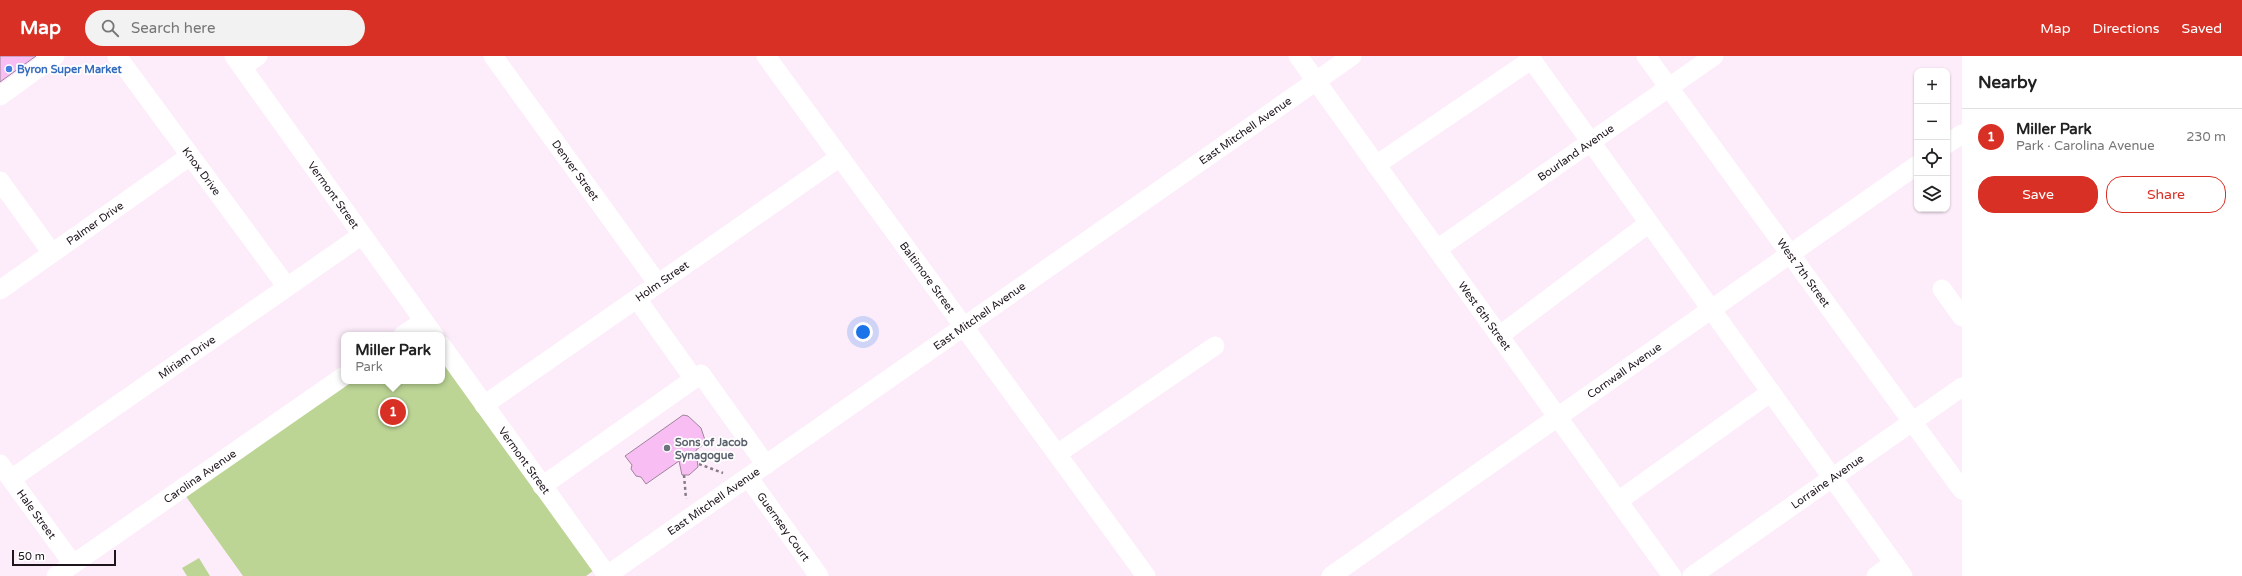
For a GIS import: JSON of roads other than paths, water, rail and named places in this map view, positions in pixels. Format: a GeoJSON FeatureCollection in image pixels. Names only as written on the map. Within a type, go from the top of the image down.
{"type":"FeatureCollection","features":[{"type":"Feature","properties":{"kind":"street"},"geometry":{"type":"LineString","coordinates":[[0,96],[56,56]]}},
{"type":"Feature","properties":{"kind":"street","name":"Knox Drive"},"geometry":{"type":"LineString","coordinates":[[116,56],[287,287]]}},
{"type":"Feature","properties":{"kind":"street"},"geometry":{"type":"LineString","coordinates":[[238,62],[258,56]]}},
{"type":"Feature","properties":{"kind":"street","name":"Denver Street"},"geometry":{"type":"LineString","coordinates":[[493,56],[658,284]]}},
{"type":"Feature","properties":{"kind":"street","name":"Baltimore Street"},"geometry":{"type":"LineString","coordinates":[[766,56],[965,326],[1146,576]]}},
{"type":"Feature","properties":{"kind":"street","name":"West 6th Street"},"geometry":{"type":"LineString","coordinates":[[1298,56],[1672,576]]}},
{"type":"Feature","properties":{"kind":"street","name":"East Mitchell Avenue"},"geometry":{"type":"LineString","coordinates":[[606,576],[1352,56]]}},
{"type":"Feature","properties":{"kind":"street","name":"West 7th Street"},"geometry":{"type":"LineString","coordinates":[[1646,56],[1791,253],[1962,490]]}},
{"type":"Feature","properties":{"kind":"street","name":"Bourland Avenue"},"geometry":{"type":"LineString","coordinates":[[1437,249],[1714,56]]}},
{"type":"Feature","properties":{"kind":"street"},"geometry":{"type":"LineString","coordinates":[[1376,165],[1530,58],[1899,570],[1876,576]]}},
{"type":"Feature","properties":{"kind":"street","name":"Vermont Street"},"geometry":{"type":"LineString","coordinates":[[238,62],[429,328]]}},
{"type":"Feature","properties":{"kind":"street"},"geometry":{"type":"LineString","coordinates":[[1950,142],[1962,134]]}},
{"type":"Feature","properties":{"kind":"street","name":"Palmer Drive"},"geometry":{"type":"LineString","coordinates":[[0,290],[190,156]]}},
{"type":"Feature","properties":{"kind":"street","name":"Holm Street"},"geometry":{"type":"LineString","coordinates":[[484,405],[840,157]]}},
{"type":"Feature","properties":{"kind":"street","name":"Cornwall Avenue"},"geometry":{"type":"LineString","coordinates":[[1331,576],[1914,167]]}},
{"type":"Feature","properties":{"kind":"street"},"geometry":{"type":"LineString","coordinates":[[0,181],[52,253]]}},
{"type":"Feature","properties":{"kind":"street"},"geometry":{"type":"LineString","coordinates":[[1499,336],[1649,223]]}},
{"type":"Feature","properties":{"kind":"street","name":"Miriam Drive"},"geometry":{"type":"LineString","coordinates":[[11,479],[362,235]]}},
{"type":"Feature","properties":{"kind":"street"},"geometry":{"type":"LineString","coordinates":[[1942,289],[1962,317]]}},
{"type":"Feature","properties":{"kind":"street"},"geometry":{"type":"LineString","coordinates":[[637,299],[694,379]]}},
{"type":"Feature","properties":{"kind":"street"},"geometry":{"type":"LineString","coordinates":[[414,332],[429,328]]}},
{"type":"Feature","properties":{"kind":"street"},"geometry":{"type":"LineString","coordinates":[[1058,454],[1215,346]]}},
{"type":"Feature","properties":{"kind":"street","name":"Vermont Street"},"geometry":{"type":"LineString","coordinates":[[445,350],[606,576]]}},
{"type":"Feature","properties":{"kind":"street"},"geometry":{"type":"LineString","coordinates":[[542,486],[701,374],[766,465]]}},
{"type":"Feature","properties":{"kind":"street","name":"Carolina Avenue"},"geometry":{"type":"LineString","coordinates":[[56,576],[341,378]]}},
{"type":"Feature","properties":{"kind":"street","name":"Lorraine Avenue"},"geometry":{"type":"LineString","coordinates":[[1692,576],[1962,387]]}},
{"type":"Feature","properties":{"kind":"street"},"geometry":{"type":"LineString","coordinates":[[1618,501],[1771,392]]}},
{"type":"Feature","properties":{"kind":"street","name":"Hale Street"},"geometry":{"type":"LineString","coordinates":[[0,464],[73,564]]}},
{"type":"Feature","properties":{"kind":"street","name":"Guernsey Court"},"geometry":{"type":"LineString","coordinates":[[748,477],[819,576]]}},
{"type":"Feature","properties":{"kind":"place","name":"Byron Super Market"},"geometry":{"type":"Point","coordinates":[9,69]}},
{"type":"Feature","properties":{"kind":"place","name":"Miller Park"},"geometry":{"type":"Point","coordinates":[393,412]}},
{"type":"Feature","properties":{"kind":"place","name":"Sons of Jacob Synagogue"},"geometry":{"type":"Point","coordinates":[667,448]}}]}
